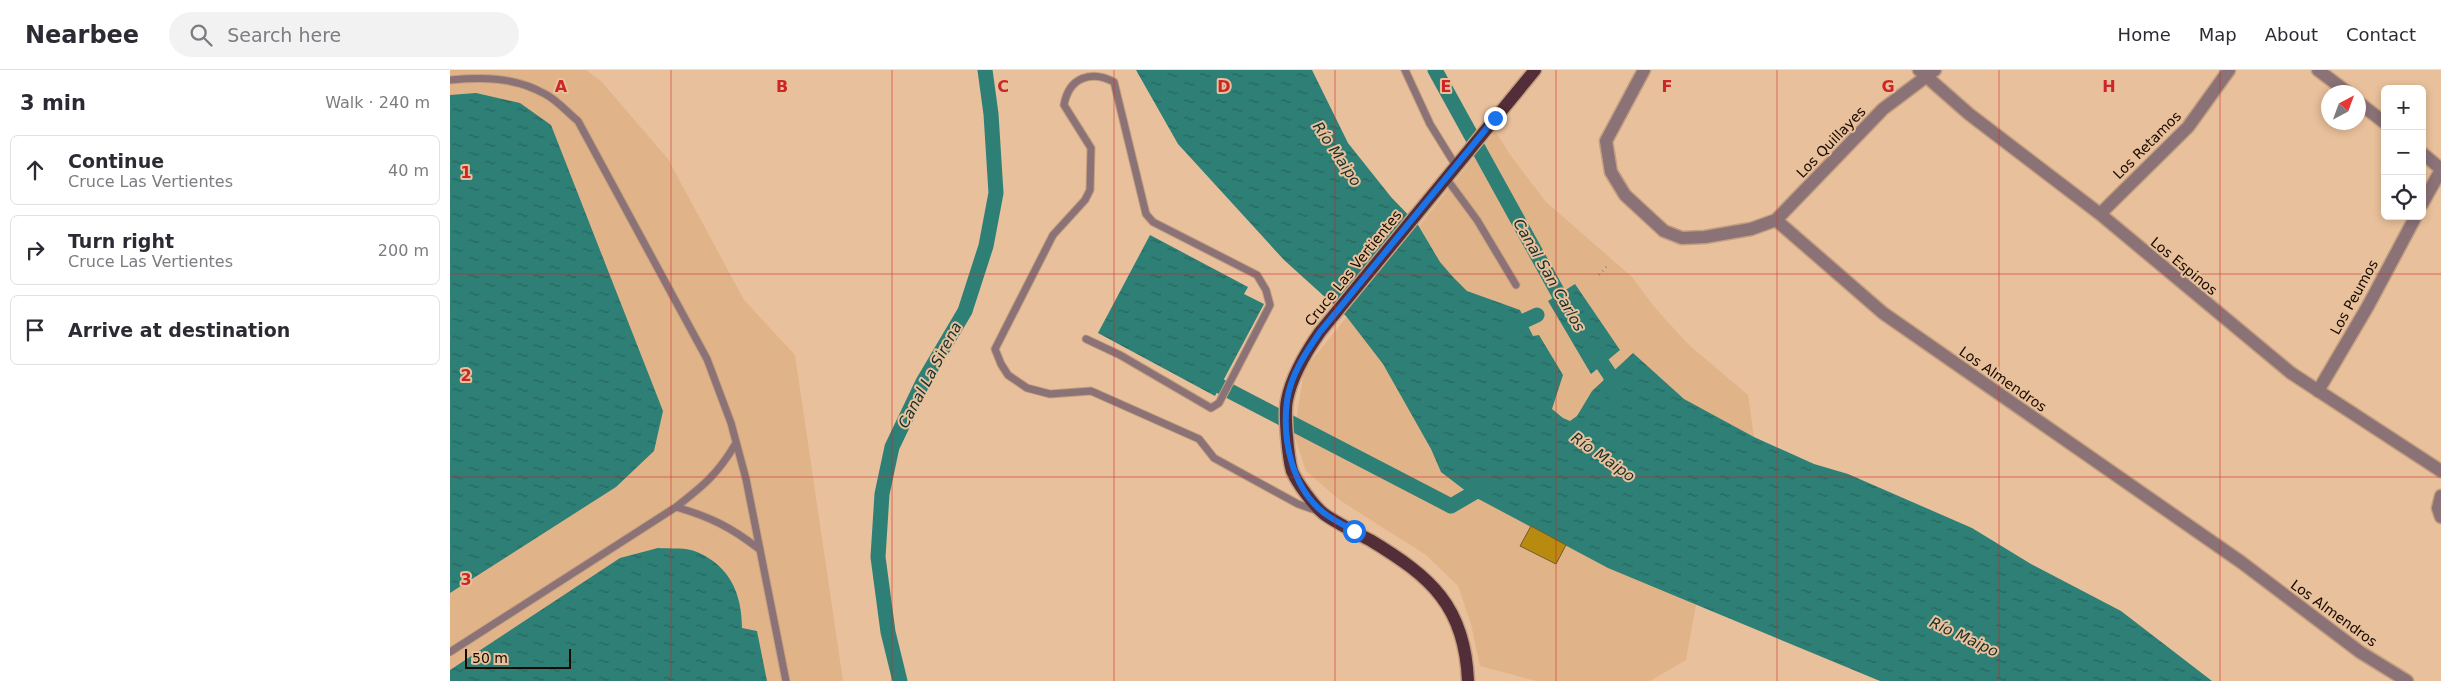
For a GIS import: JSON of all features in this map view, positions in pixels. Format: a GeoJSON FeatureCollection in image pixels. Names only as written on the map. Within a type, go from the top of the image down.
{"type":"FeatureCollection","features":[{"type":"Feature","properties":{"kind":"main road","name":"Cruce Las Vertientes"},"geometry":{"type":"LineString","coordinates":[[1468,681],[1465,647],[1460,629],[1450,609],[1430,583],[1393,554],[1324,513],[1310,498],[1292,471],[1287,429],[1287,400],[1301,362],[1331,318],[1535,70]]}},
{"type":"Feature","properties":{"kind":"street"},"geometry":{"type":"LineString","coordinates":[[1644,70],[1606,141],[1611,172],[1625,195],[1664,232],[1682,238],[1705,238],[1751,229],[1776,220]]}},
{"type":"Feature","properties":{"kind":"street","name":"Los Retamos"},"geometry":{"type":"LineString","coordinates":[[2100,214],[2188,127],[2229,70]]}},
{"type":"Feature","properties":{"kind":"street"},"geometry":{"type":"LineString","coordinates":[[2318,70],[2337,85]]}},
{"type":"Feature","properties":{"kind":"street","name":"Los Espinos"},"geometry":{"type":"LineString","coordinates":[[1927,72],[1969,114],[2100,214],[2157,264],[2291,373],[2441,471]]}},
{"type":"Feature","properties":{"kind":"street","name":"Los Quillayes"},"geometry":{"type":"LineString","coordinates":[[1776,220],[1883,109],[1927,72]]}},
{"type":"Feature","properties":{"kind":"street"},"geometry":{"type":"LineString","coordinates":[[2366,108],[2381,120]]}},
{"type":"Feature","properties":{"kind":"street"},"geometry":{"type":"LineString","coordinates":[[2426,157],[2441,169],[2426,197]]}},
{"type":"Feature","properties":{"kind":"street","name":"Los Almendros"},"geometry":{"type":"LineString","coordinates":[[1776,220],[1883,313],[2241,562],[2360,652],[2407,681]]}},
{"type":"Feature","properties":{"kind":"street","name":"Los Peumos"},"geometry":{"type":"LineString","coordinates":[[2318,391],[2368,306],[2414,220]]}},
{"type":"Feature","properties":{"kind":"street"},"geometry":{"type":"LineString","coordinates":[[2441,496],[2438,508],[2441,517]]}},
{"type":"Feature","properties":{"kind":"lane"},"geometry":{"type":"LineString","coordinates":[[1405,70],[1430,124],[1457,164]]}},
{"type":"Feature","properties":{"kind":"lane"},"geometry":{"type":"LineString","coordinates":[[1086,339],[1120,355],[1211,408],[1219,403],[1270,305],[1266,290],[1257,275],[1153,222],[1146,214],[1114,82],[1106,76],[1095,74],[1083,76],[1071,84],[1064,105],[1091,148],[1090,190],[1085,200],[1053,235],[1048,244],[995,348],[1000,364],[1012,379],[1027,388],[1050,394],[1091,391],[1199,439],[1214,458],[1298,504],[1324,513]]}},
{"type":"Feature","properties":{"kind":"lane"},"geometry":{"type":"LineString","coordinates":[[450,80],[482,77],[516,82],[546,94],[578,121],[707,359],[736,443],[746,479],[786,681]]}},
{"type":"Feature","properties":{"kind":"lane"},"geometry":{"type":"LineString","coordinates":[[1446,178],[1477,220],[1516,285]]}},
{"type":"Feature","properties":{"kind":"lane"},"geometry":{"type":"LineString","coordinates":[[450,652],[676,507],[708,482],[724,464],[736,443]]}},
{"type":"Feature","properties":{"kind":"lane"},"geometry":{"type":"LineString","coordinates":[[676,507],[706,516],[727,526],[759,549]]}},
{"type":"Feature","properties":{"kind":"path"},"geometry":{"type":"LineString","coordinates":[[1599,275],[1607,266]]}},
{"type":"Feature","properties":{"kind":"shaded area"},"geometry":{"type":"Polygon","coordinates":[[[450,70],[586,70],[601,81],[668,159],[744,300],[795,355],[843,681],[450,681],[450,70]]]}},
{"type":"Feature","properties":{"kind":"shaded area"},"geometry":{"type":"Polygon","coordinates":[[[1495,131],[1511,156],[1546,202],[1632,277],[1656,309],[1688,344],[1748,395],[1754,437],[1696,604],[1686,660],[1650,681],[1536,681],[1480,666],[1471,624],[1458,586],[1426,555],[1341,501],[1306,471],[1294,435],[1304,370],[1495,131]]]}},
{"type":"Feature","properties":{"kind":"water","name":"Río Maipo"},"geometry":{"type":"Polygon","coordinates":[[[1136,70],[1312,70],[1348,143],[1391,197],[1418,225],[1440,262],[1467,291],[1520,310],[1533,336],[1539,335],[1563,375],[1552,409],[1563,418],[1570,421],[1577,416],[1592,391],[1633,353],[1684,399],[1754,437],[1814,464],[1848,474],[1972,528],[2031,564],[2121,611],[2212,681],[1880,681],[1608,568],[1471,495],[1441,472],[1431,449],[1383,364],[1346,316],[1284,260],[1178,144],[1136,70]]]}},
{"type":"Feature","properties":{"kind":"water"},"geometry":{"type":"Polygon","coordinates":[[[476,93],[520,103],[551,125],[663,411],[654,451],[616,487],[450,593],[450,95],[476,93]]]}},
{"type":"Feature","properties":{"kind":"water"},"geometry":{"type":"Polygon","coordinates":[[[1150,235],[1248,287],[1244,294],[1264,304],[1215,396],[1098,333],[1150,235]]]}},
{"type":"Feature","properties":{"kind":"water"},"geometry":{"type":"Polygon","coordinates":[[[1575,284],[1620,350],[1591,374],[1548,301],[1575,284]]]}},
{"type":"Feature","properties":{"kind":"water"},"geometry":{"type":"Polygon","coordinates":[[[658,548],[693,550],[708,558],[726,573],[732,582],[740,604],[742,628],[757,631],[767,681],[450,681],[450,670],[620,558],[658,548]]]}},
{"type":"Feature","properties":{"kind":"building"},"geometry":{"type":"Polygon","coordinates":[[[1531,526],[1566,545],[1556,564],[1520,546],[1531,526]]]}},
{"type":"Feature","properties":{"kind":"waterway","name":"Canal La Sirena"},"geometry":{"type":"LineString","coordinates":[[900,681],[888,632],[878,557],[882,494],[892,447],[923,382],[965,311],[986,246],[996,193],[991,114],[985,70]]}},
{"type":"Feature","properties":{"kind":"waterway","name":"Canal San Carlos"},"geometry":{"type":"LineString","coordinates":[[1435,70],[1568,311]]}},
{"type":"Feature","properties":{"kind":"waterway"},"geometry":{"type":"LineString","coordinates":[[1507,329],[1537,315]]}},
{"type":"Feature","properties":{"kind":"waterway","name":"Canal San Carlos"},"geometry":{"type":"LineString","coordinates":[[1591,347],[1610,375],[1616,395]]}},
{"type":"Feature","properties":{"kind":"waterway"},"geometry":{"type":"LineString","coordinates":[[1220,386],[1451,506],[1487,485]]}},
{"type":"Feature","properties":{"kind":"route"},"geometry":{"type":"LineString","coordinates":[[1354,531],[1324,513],[1310,498],[1292,471],[1287,429],[1287,400],[1293,381],[1301,362],[1320,332],[1495,118]]}}]}
